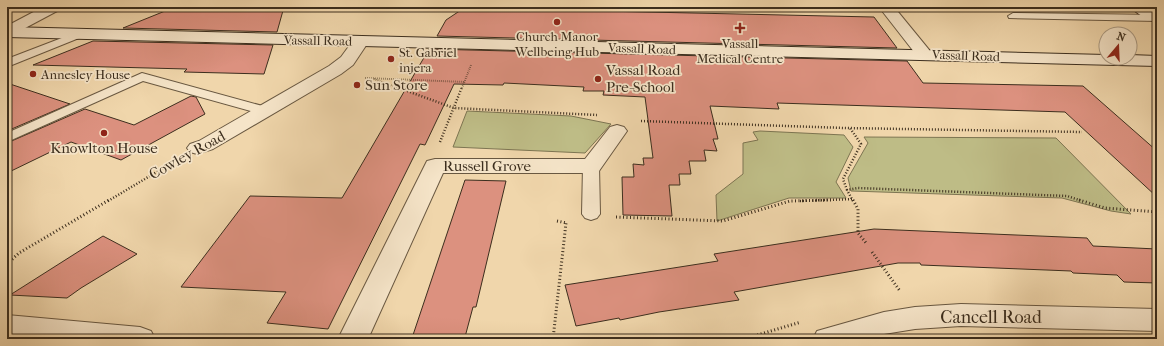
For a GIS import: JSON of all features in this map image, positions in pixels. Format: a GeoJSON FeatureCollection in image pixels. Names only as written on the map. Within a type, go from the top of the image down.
{"type":"FeatureCollection","features":[{"type":"Feature","properties":{"kind":"street"},"geometry":{"type":"LineString","coordinates":[[7,32],[54,7]]}},
{"type":"Feature","properties":{"kind":"street"},"geometry":{"type":"LineString","coordinates":[[886,7],[924,54]]}},
{"type":"Feature","properties":{"kind":"street"},"geometry":{"type":"LineString","coordinates":[[1138,7],[1157,18]]}},
{"type":"Feature","properties":{"kind":"street","name":"Vassall Road"},"geometry":{"type":"LineString","coordinates":[[7,32],[1157,61]]}},
{"type":"Feature","properties":{"kind":"street","name":"Cowley Road"},"geometry":{"type":"LineString","coordinates":[[196,148],[206,145],[335,70],[347,61],[361,41]]}},
{"type":"Feature","properties":{"kind":"street"},"geometry":{"type":"LineString","coordinates":[[591,166],[610,123]]}},
{"type":"Feature","properties":{"kind":"street","name":"Russell Grove"},"geometry":{"type":"LineString","coordinates":[[353,339],[435,166],[591,166]]}},
{"type":"Feature","properties":{"kind":"street","name":"Cancell Road"},"geometry":{"type":"LineString","coordinates":[[828,339],[884,323],[915,318],[1018,316],[1157,320]]}},
{"type":"Feature","properties":{"kind":"street"},"geometry":{"type":"LineString","coordinates":[[7,326],[140,339]]}},
{"type":"Feature","properties":{"kind":"lane"},"geometry":{"type":"LineString","coordinates":[[1013,16],[1157,18]]}},
{"type":"Feature","properties":{"kind":"lane"},"geometry":{"type":"LineString","coordinates":[[7,63],[80,34]]}},
{"type":"Feature","properties":{"kind":"lane"},"geometry":{"type":"LineString","coordinates":[[7,138],[142,77],[265,111]]}},
{"type":"Feature","properties":{"kind":"lane"},"geometry":{"type":"LineString","coordinates":[[591,166],[591,214]]}},
{"type":"Feature","properties":{"kind":"path"},"geometry":{"type":"LineString","coordinates":[[586,7],[629,7]]}},
{"type":"Feature","properties":{"kind":"path"},"geometry":{"type":"LineString","coordinates":[[435,166],[436,150],[474,59]]}},
{"type":"Feature","properties":{"kind":"path"},"geometry":{"type":"LineString","coordinates":[[360,77],[374,79],[464,82]]}},
{"type":"Feature","properties":{"kind":"path"},"geometry":{"type":"LineString","coordinates":[[374,79],[454,108],[610,123]]}},
{"type":"Feature","properties":{"kind":"path"},"geometry":{"type":"LineString","coordinates":[[639,121],[850,128],[1082,132]]}},
{"type":"Feature","properties":{"kind":"path"},"geometry":{"type":"LineString","coordinates":[[850,128],[861,144],[843,180],[858,209],[858,233],[867,244]]}},
{"type":"Feature","properties":{"kind":"path","name":"Cowley Road"},"geometry":{"type":"LineString","coordinates":[[7,264],[19,253],[196,148]]}},
{"type":"Feature","properties":{"kind":"path"},"geometry":{"type":"LineString","coordinates":[[848,190],[858,188],[874,188],[1067,196],[1105,208],[1157,212]]}},
{"type":"Feature","properties":{"kind":"path"},"geometry":{"type":"LineString","coordinates":[[591,214],[624,218],[723,221],[790,201],[853,200]]}},
{"type":"Feature","properties":{"kind":"path"},"geometry":{"type":"LineString","coordinates":[[552,339],[566,223],[557,221]]}},
{"type":"Feature","properties":{"kind":"shaded area"},"geometry":{"type":"Polygon","coordinates":[[[467,111],[571,116],[611,124],[585,153],[453,147],[467,111]]]}},
{"type":"Feature","properties":{"kind":"shaded area"},"geometry":{"type":"Polygon","coordinates":[[[760,131],[844,135],[853,147],[836,182],[846,198],[789,198],[717,221],[716,195],[743,174],[743,143],[758,140],[753,132],[760,131]]]}},
{"type":"Feature","properties":{"kind":"shaded area"},"geometry":{"type":"Polygon","coordinates":[[[864,137],[1056,138],[1131,214],[1111,211],[1062,198],[851,191],[848,178],[868,143],[864,137]]]}},
{"type":"Feature","properties":{"kind":"building"},"geometry":{"type":"Polygon","coordinates":[[[175,7],[284,7],[277,32],[123,28],[175,7]]]}},
{"type":"Feature","properties":{"kind":"building"},"geometry":{"type":"Polygon","coordinates":[[[464,8],[874,17],[897,48],[437,36],[446,20],[464,8]]]}},
{"type":"Feature","properties":{"kind":"building","name":"Annesley House"},"geometry":{"type":"Polygon","coordinates":[[[93,41],[273,45],[264,74],[184,72],[187,69],[33,65],[93,41]]]}},
{"type":"Feature","properties":{"kind":"building"},"geometry":{"type":"Polygon","coordinates":[[[429,49],[907,61],[923,83],[1083,86],[1157,151],[1157,197],[1065,112],[777,103],[779,109],[710,106],[718,139],[713,139],[717,151],[704,150],[706,161],[689,161],[691,174],[679,174],[680,185],[669,185],[672,216],[623,215],[622,177],[634,177],[633,164],[644,165],[643,158],[653,158],[645,97],[603,95],[604,91],[583,91],[584,87],[504,83],[503,85],[454,84],[425,145],[420,144],[328,329],[267,323],[286,292],[181,287],[250,196],[342,198],[429,49]]]}},
{"type":"Feature","properties":{"kind":"building"},"geometry":{"type":"Polygon","coordinates":[[[7,83],[70,104],[7,131],[7,83]]]}},
{"type":"Feature","properties":{"kind":"building","name":"Knowlton House"},"geometry":{"type":"Polygon","coordinates":[[[191,96],[196,97],[205,114],[121,160],[71,142],[7,173],[7,143],[85,109],[134,125],[191,96]]]}},
{"type":"Feature","properties":{"kind":"building"},"geometry":{"type":"Polygon","coordinates":[[[465,180],[506,181],[476,307],[473,307],[465,337],[413,335],[465,180]]]}},
{"type":"Feature","properties":{"kind":"building"},"geometry":{"type":"Polygon","coordinates":[[[874,229],[1087,238],[1093,246],[1157,249],[1157,283],[1124,282],[1117,275],[1073,273],[1071,271],[898,263],[734,292],[739,300],[576,326],[565,285],[718,261],[714,254],[874,229]]]}},
{"type":"Feature","properties":{"kind":"building"},"geometry":{"type":"Polygon","coordinates":[[[103,236],[137,254],[67,298],[10,295],[103,236]]]}},
{"type":"Feature","properties":{"kind":"place","name":"Church Manor Wellbeing Hub"},"geometry":{"type":"Point","coordinates":[557,22]}},
{"type":"Feature","properties":{"kind":"place","name":"Vassall Medical Centre"},"geometry":{"type":"Point","coordinates":[740,28]}},
{"type":"Feature","properties":{"kind":"place","name":"St. Gabriel injera"},"geometry":{"type":"Point","coordinates":[391,59]}},
{"type":"Feature","properties":{"kind":"place","name":"Annesley House"},"geometry":{"type":"Point","coordinates":[33,74]}},
{"type":"Feature","properties":{"kind":"place","name":"Vassal Road Pre-School"},"geometry":{"type":"Point","coordinates":[598,79]}},
{"type":"Feature","properties":{"kind":"place","name":"Sun Store"},"geometry":{"type":"Point","coordinates":[357,85]}},
{"type":"Feature","properties":{"kind":"place","name":"Knowlton House"},"geometry":{"type":"Point","coordinates":[104,133]}}]}
